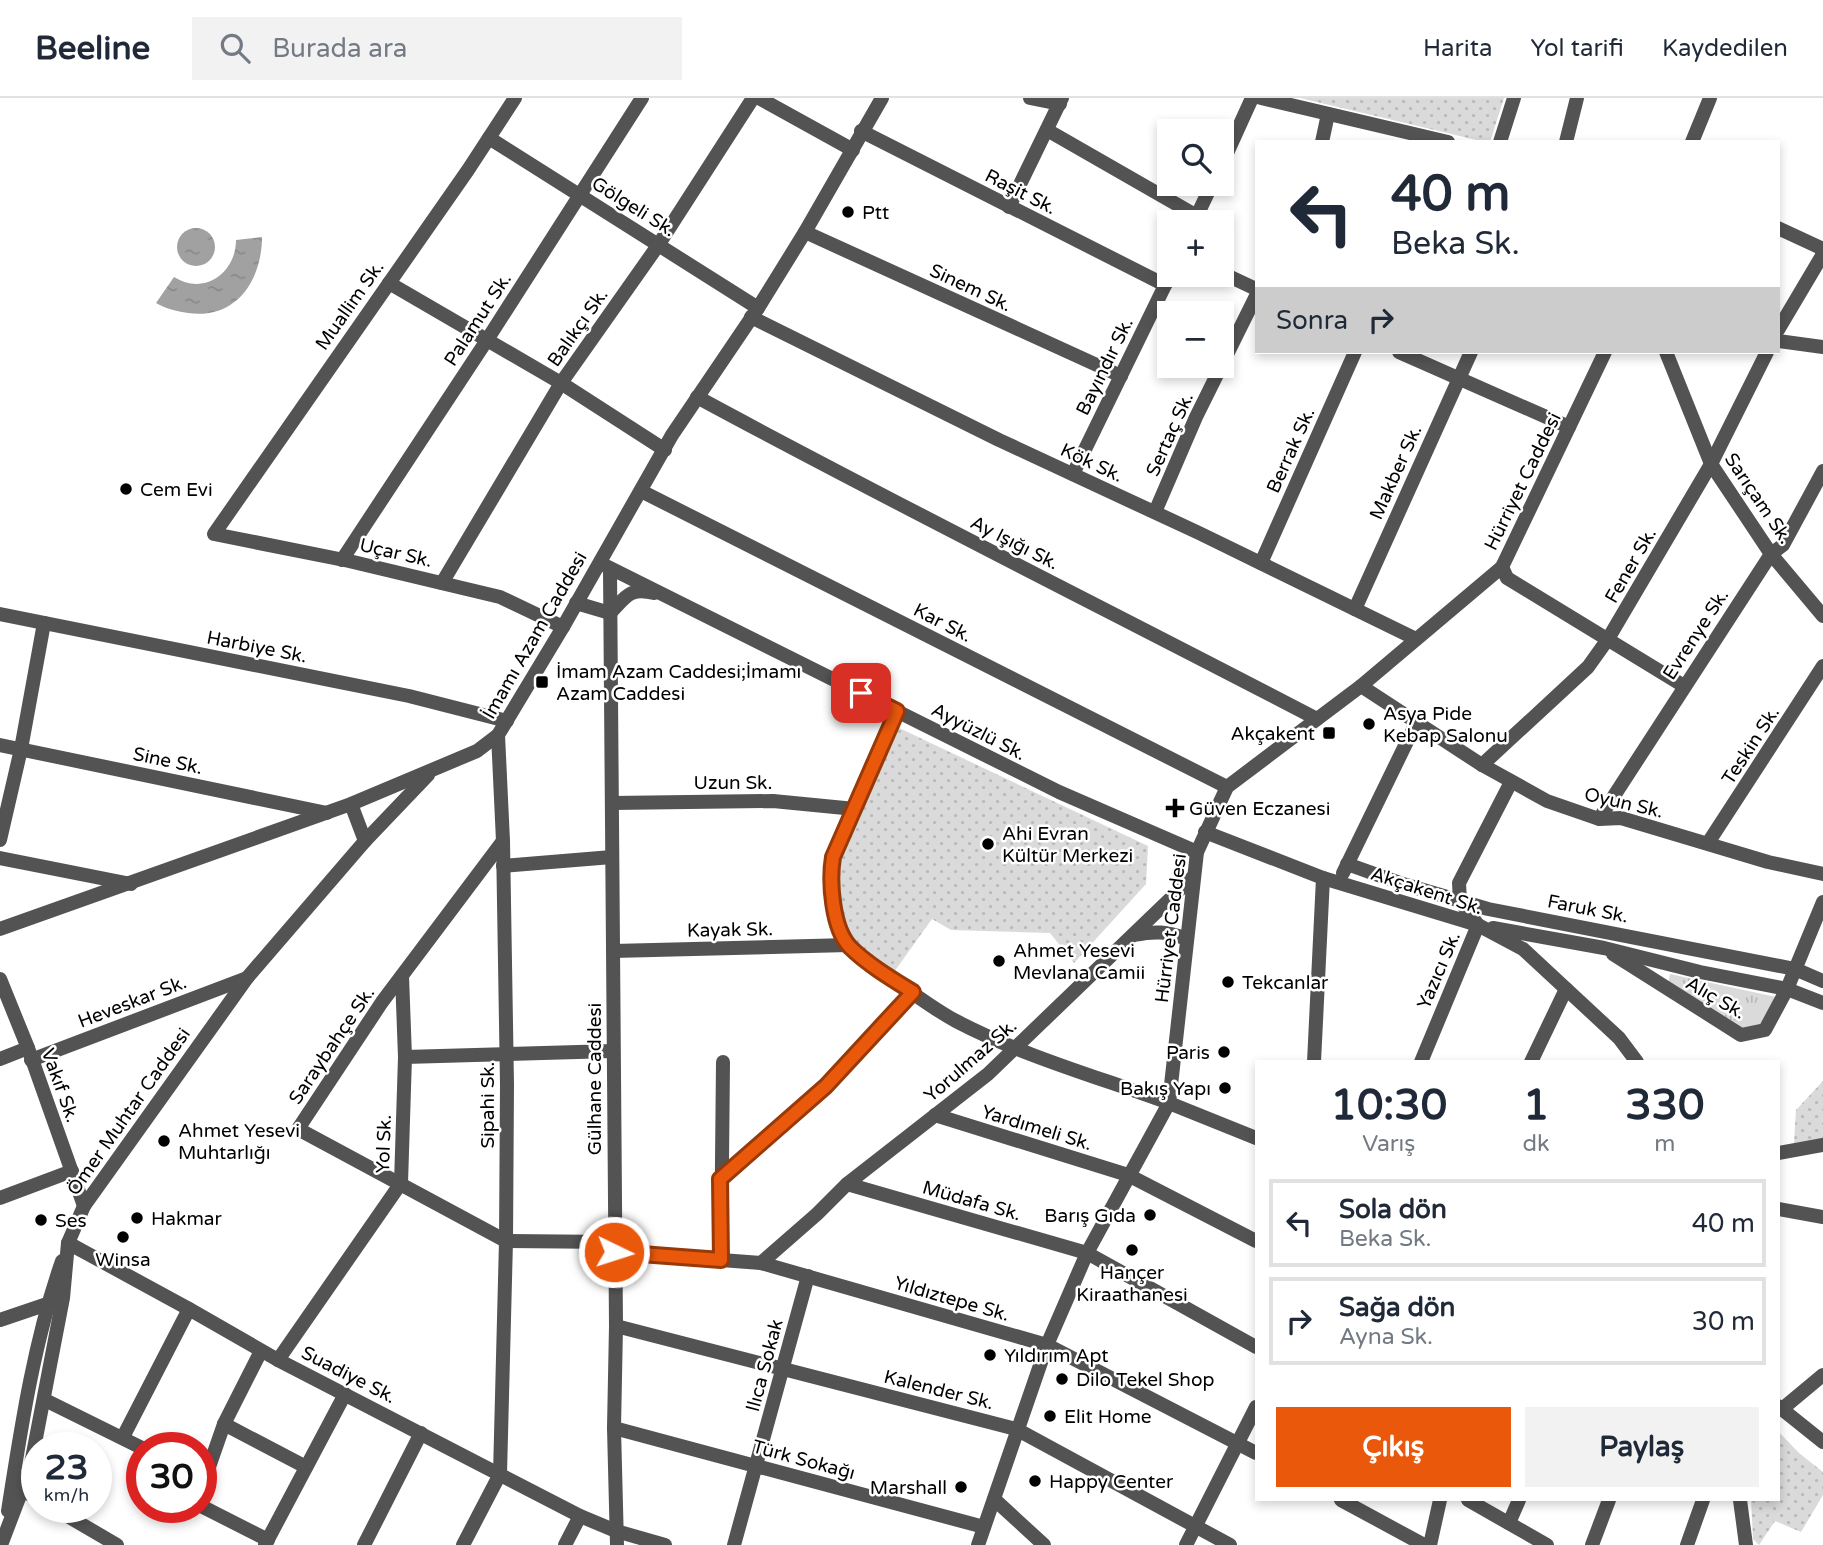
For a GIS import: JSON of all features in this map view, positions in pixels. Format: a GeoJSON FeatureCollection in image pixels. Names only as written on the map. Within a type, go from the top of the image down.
{"type":"FeatureCollection","features":[{"type":"Feature","properties":{"kind":"street","name":"Muallim Sk."},"geometry":{"type":"LineString","coordinates":[[214,534],[515,98]]}},
{"type":"Feature","properties":{"kind":"street","name":"Palamut Sk."},"geometry":{"type":"LineString","coordinates":[[342,560],[642,98]]}},
{"type":"Feature","properties":{"kind":"street","name":"Balıkçı Sk."},"geometry":{"type":"LineString","coordinates":[[442,583],[561,383],[659,244],[753,98]]}},
{"type":"Feature","properties":{"kind":"street"},"geometry":{"type":"LineString","coordinates":[[759,98],[853,150]]}},
{"type":"Feature","properties":{"kind":"street","name":"İmamı Azam Caddesi"},"geometry":{"type":"LineString","coordinates":[[0,929],[351,804],[477,751],[498,735],[576,603],[604,566],[641,491],[665,450],[805,232],[882,98]]}},
{"type":"Feature","properties":{"kind":"street"},"geometry":{"type":"LineString","coordinates":[[1009,207],[1061,101],[1030,98]]}},
{"type":"Feature","properties":{"kind":"street"},"geometry":{"type":"LineString","coordinates":[[1234,138],[1252,98]]}},
{"type":"Feature","properties":{"kind":"street"},"geometry":{"type":"LineString","coordinates":[[1261,98],[1442,140]]}},
{"type":"Feature","properties":{"kind":"street"},"geometry":{"type":"LineString","coordinates":[[1501,140],[1514,98]]}},
{"type":"Feature","properties":{"kind":"street"},"geometry":{"type":"LineString","coordinates":[[1566,140],[1577,98]]}},
{"type":"Feature","properties":{"kind":"street"},"geometry":{"type":"LineString","coordinates":[[1693,140],[1710,98]]}},
{"type":"Feature","properties":{"kind":"street"},"geometry":{"type":"LineString","coordinates":[[1322,140],[1328,114]]}},
{"type":"Feature","properties":{"kind":"street"},"geometry":{"type":"LineString","coordinates":[[1047,130],[1181,210]]}},
{"type":"Feature","properties":{"kind":"street","name":"Raşit Sk."},"geometry":{"type":"LineString","coordinates":[[861,131],[1009,207],[1157,275]]}},
{"type":"Feature","properties":{"kind":"street","name":"Gölgeli Sk."},"geometry":{"type":"LineString","coordinates":[[489,138],[659,244],[755,313]]}},
{"type":"Feature","properties":{"kind":"street"},"geometry":{"type":"LineString","coordinates":[[1780,229],[1823,248]]}},
{"type":"Feature","properties":{"kind":"street","name":"Sinem Sk."},"geometry":{"type":"LineString","coordinates":[[805,232],[1121,376]]}},
{"type":"Feature","properties":{"kind":"street"},"geometry":{"type":"LineString","coordinates":[[1780,327],[1823,254]]}},
{"type":"Feature","properties":{"kind":"street"},"geometry":{"type":"LineString","coordinates":[[1234,279],[1255,289]]}},
{"type":"Feature","properties":{"kind":"street"},"geometry":{"type":"LineString","coordinates":[[389,283],[561,383],[665,450]]}},
{"type":"Feature","properties":{"kind":"street","name":"Bayındır Sk."},"geometry":{"type":"LineString","coordinates":[[1073,474],[1164,287]]}},
{"type":"Feature","properties":{"kind":"street","name":"Sertaç Sk."},"geometry":{"type":"LineString","coordinates":[[1155,512],[1196,418],[1255,298]]}},
{"type":"Feature","properties":{"kind":"street","name":"Kök Sk."},"geometry":{"type":"LineString","coordinates":[[755,313],[999,440],[1155,512],[1416,639]]}},
{"type":"Feature","properties":{"kind":"street"},"geometry":{"type":"LineString","coordinates":[[1780,341],[1823,347]]}},
{"type":"Feature","properties":{"kind":"street","name":"Berrak Sk."},"geometry":{"type":"LineString","coordinates":[[1261,563],[1354,354]]}},
{"type":"Feature","properties":{"kind":"street"},"geometry":{"type":"LineString","coordinates":[[1404,354],[1569,427]]}},
{"type":"Feature","properties":{"kind":"street","name":"Makber Sk."},"geometry":{"type":"LineString","coordinates":[[1355,609],[1470,354]]}},
{"type":"Feature","properties":{"kind":"street","name":"Hürriyet Caddesi"},"geometry":{"type":"LineString","coordinates":[[978,1545],[1046,1345],[1087,1254],[1169,1103],[1197,852],[1227,787],[1360,686],[1502,567],[1604,354]]}},
{"type":"Feature","properties":{"kind":"street","name":"Sarıçam Sk."},"geometry":{"type":"LineString","coordinates":[[1667,354],[1711,464],[1772,554],[1823,616]]}},
{"type":"Feature","properties":{"kind":"street","name":"Fener Sk."},"geometry":{"type":"LineString","coordinates":[[1482,765],[1588,667],[1608,639],[1711,464],[1766,354]]}},
{"type":"Feature","properties":{"kind":"street","name":"Ay Işığı Sk."},"geometry":{"type":"LineString","coordinates":[[697,397],[874,493],[1081,596],[1317,719]]}},
{"type":"Feature","properties":{"kind":"street","name":"Evrenye Sk."},"geometry":{"type":"LineString","coordinates":[[1599,819],[1772,554],[1783,545],[1823,471]]}},
{"type":"Feature","properties":{"kind":"street","name":"Kar Sk."},"geometry":{"type":"LineString","coordinates":[[641,491],[1227,787]]}},
{"type":"Feature","properties":{"kind":"street","name":"Uçar Sk."},"geometry":{"type":"LineString","coordinates":[[214,534],[342,560],[500,597],[563,627]]}},
{"type":"Feature","properties":{"kind":"street","name":"Ayyüzlü Sk."},"geometry":{"type":"LineString","coordinates":[[604,566],[1059,793],[1197,852]]}},
{"type":"Feature","properties":{"kind":"street","name":"Gülhane Caddesi"},"geometry":{"type":"LineString","coordinates":[[604,566],[610,613],[616,1326],[614,1428],[617,1538]]}},
{"type":"Feature","properties":{"kind":"street"},"geometry":{"type":"LineString","coordinates":[[1502,567],[1507,578],[1684,686]]}},
{"type":"Feature","properties":{"kind":"street"},"geometry":{"type":"LineString","coordinates":[[576,603],[610,613],[632,592],[642,590],[672,598]]}},
{"type":"Feature","properties":{"kind":"street","name":"Harbiye Sk."},"geometry":{"type":"LineString","coordinates":[[0,614],[409,696],[507,720]]}},
{"type":"Feature","properties":{"kind":"street"},"geometry":{"type":"LineString","coordinates":[[0,839],[44,623]]}},
{"type":"Feature","properties":{"kind":"street","name":"Teskin Sk."},"geometry":{"type":"LineString","coordinates":[[1708,843],[1823,666]]}},
{"type":"Feature","properties":{"kind":"street","name":"Oyun Sk."},"geometry":{"type":"LineString","coordinates":[[1360,686],[1482,765],[1547,801],[1599,819],[1621,818],[1768,863],[1823,874]]}},
{"type":"Feature","properties":{"kind":"street"},"geometry":{"type":"LineString","coordinates":[[897,711],[833,857],[830,877],[837,921],[849,945],[954,1020],[1015,1048],[1169,1103],[1255,1138]]}},
{"type":"Feature","properties":{"kind":"street"},"geometry":{"type":"LineString","coordinates":[[1338,882],[1416,723]]}},
{"type":"Feature","properties":{"kind":"street","name":"Sipahi Sk."},"geometry":{"type":"LineString","coordinates":[[498,735],[503,841],[506,1054],[506,1241],[500,1474]]}},
{"type":"Feature","properties":{"kind":"street","name":"Sine Sk."},"geometry":{"type":"LineString","coordinates":[[0,744],[327,813]]}},
{"type":"Feature","properties":{"kind":"street","name":"Ömer Muhtar Caddesi"},"geometry":{"type":"LineString","coordinates":[[18,1488],[30,1469],[63,1298],[68,1244],[83,1206],[247,978],[365,841],[431,772]]}},
{"type":"Feature","properties":{"kind":"street"},"geometry":{"type":"LineString","coordinates":[[1460,901],[1460,883],[1511,782]]}},
{"type":"Feature","properties":{"kind":"street","name":"Uzun Sk."},"geometry":{"type":"LineString","coordinates":[[612,803],[773,801],[855,809]]}},
{"type":"Feature","properties":{"kind":"street"},"geometry":{"type":"LineString","coordinates":[[351,804],[365,841]]}},
{"type":"Feature","properties":{"kind":"street","name":"Akçakent Sk."},"geometry":{"type":"LineString","coordinates":[[1205,832],[1323,878],[1478,925],[1523,949],[1619,1038],[1636,1060]]}},
{"type":"Feature","properties":{"kind":"street","name":"Saraybahçe Sk."},"geometry":{"type":"LineString","coordinates":[[503,841],[402,976],[298,1129],[506,1241],[614,1247]]}},
{"type":"Feature","properties":{"kind":"street"},"geometry":{"type":"LineString","coordinates":[[0,858],[131,884]]}},
{"type":"Feature","properties":{"kind":"street"},"geometry":{"type":"LineString","coordinates":[[503,866],[612,858]]}},
{"type":"Feature","properties":{"kind":"street","name":"Faruk Sk."},"geometry":{"type":"LineString","coordinates":[[1347,864],[1488,909],[1795,969],[1823,981]]}},
{"type":"Feature","properties":{"kind":"street","name":"Yorulmaz Sk."},"geometry":{"type":"LineString","coordinates":[[761,1263],[847,1184],[988,1074],[1194,876]]}},
{"type":"Feature","properties":{"kind":"street"},"geometry":{"type":"LineString","coordinates":[[1314,1060],[1323,878]]}},
{"type":"Feature","properties":{"kind":"street","name":"Yazıcı Sk."},"geometry":{"type":"LineString","coordinates":[[1422,1060],[1478,925],[1460,901]]}},
{"type":"Feature","properties":{"kind":"street","name":"Alıç Sk."},"geometry":{"type":"LineString","coordinates":[[1604,948],[1741,1035],[1765,1030],[1787,989],[1823,902]]}},
{"type":"Feature","properties":{"kind":"street"},"geometry":{"type":"LineString","coordinates":[[1478,925],[1604,948],[1700,972],[1787,989],[1823,1003]]}},
{"type":"Feature","properties":{"kind":"street"},"geometry":{"type":"LineString","coordinates":[[1132,935],[1154,931],[1168,932],[1187,939]]}},
{"type":"Feature","properties":{"kind":"street","name":"Kayak Sk."},"geometry":{"type":"LineString","coordinates":[[612,951],[849,945]]}},
{"type":"Feature","properties":{"kind":"street","name":"Yol Sk."},"geometry":{"type":"LineString","coordinates":[[278,1360],[401,1183],[405,1057],[402,976]]}},
{"type":"Feature","properties":{"kind":"street","name":"Heveskar Sk."},"geometry":{"type":"LineString","coordinates":[[0,1059],[29,1054],[247,978]]}},
{"type":"Feature","properties":{"kind":"street","name":"Vakıf Sk."},"geometry":{"type":"LineString","coordinates":[[0,979],[83,1206]]}},
{"type":"Feature","properties":{"kind":"street"},"geometry":{"type":"LineString","coordinates":[[1532,1060],[1566,989]]}},
{"type":"Feature","properties":{"kind":"street"},"geometry":{"type":"LineString","coordinates":[[720,1179],[826,1086],[913,992]]}},
{"type":"Feature","properties":{"kind":"street"},"geometry":{"type":"LineString","coordinates":[[405,1057],[613,1051]]}},
{"type":"Feature","properties":{"kind":"street"},"geometry":{"type":"LineString","coordinates":[[721,1260],[723,1062]]}},
{"type":"Feature","properties":{"kind":"street","name":"Yardımeli Sk."},"geometry":{"type":"LineString","coordinates":[[935,1115],[1128,1175],[1255,1240]]}},
{"type":"Feature","properties":{"kind":"street"},"geometry":{"type":"LineString","coordinates":[[1780,1153],[1823,1145]]}},
{"type":"Feature","properties":{"kind":"street"},"geometry":{"type":"LineString","coordinates":[[0,1198],[72,1171]]}},
{"type":"Feature","properties":{"kind":"street","name":"Müdafa Sk."},"geometry":{"type":"LineString","coordinates":[[847,1184],[1087,1254],[1255,1346]]}},
{"type":"Feature","properties":{"kind":"street"},"geometry":{"type":"LineString","coordinates":[[1780,1209],[1823,1217]]}},
{"type":"Feature","properties":{"kind":"street"},"geometry":{"type":"LineString","coordinates":[[3,1540],[18,1488],[47,1304],[68,1244]]}},
{"type":"Feature","properties":{"kind":"street","name":"Suadiye Sk."},"geometry":{"type":"LineString","coordinates":[[68,1244],[189,1308],[261,1351],[580,1516],[617,1538],[665,1545]]}},
{"type":"Feature","properties":{"kind":"street","name":"Yıldıztepe Sk."},"geometry":{"type":"LineString","coordinates":[[614,1247],[761,1263],[1046,1345],[1255,1452]]}},
{"type":"Feature","properties":{"kind":"street","name":"llıca Sokak"},"geometry":{"type":"LineString","coordinates":[[734,1545],[808,1276]]}},
{"type":"Feature","properties":{"kind":"street"},"geometry":{"type":"LineString","coordinates":[[0,1320],[63,1298]]}},
{"type":"Feature","properties":{"kind":"street"},"geometry":{"type":"LineString","coordinates":[[123,1437],[189,1308]]}},
{"type":"Feature","properties":{"kind":"street","name":"Kalender Sk."},"geometry":{"type":"LineString","coordinates":[[616,1326],[1016,1429],[1230,1545]]}},
{"type":"Feature","properties":{"kind":"street"},"geometry":{"type":"LineString","coordinates":[[217,1443],[261,1351]]}},
{"type":"Feature","properties":{"kind":"street"},"geometry":{"type":"LineString","coordinates":[[1823,1375],[1780,1408],[1823,1443]]}},
{"type":"Feature","properties":{"kind":"street"},"geometry":{"type":"LineString","coordinates":[[217,1515],[267,1542],[345,1394]]}},
{"type":"Feature","properties":{"kind":"street"},"geometry":{"type":"LineString","coordinates":[[45,1399],[126,1439]]}},
{"type":"Feature","properties":{"kind":"street"},"geometry":{"type":"LineString","coordinates":[[1186,1545],[1255,1409]]}},
{"type":"Feature","properties":{"kind":"street"},"geometry":{"type":"LineString","coordinates":[[224,1424],[306,1467]]}},
{"type":"Feature","properties":{"kind":"street","name":"Türk Sokağı"},"geometry":{"type":"LineString","coordinates":[[614,1428],[984,1527]]}},
{"type":"Feature","properties":{"kind":"street"},"geometry":{"type":"LineString","coordinates":[[365,1545],[421,1433]]}},
{"type":"Feature","properties":{"kind":"street"},"geometry":{"type":"LineString","coordinates":[[463,1545],[500,1474]]}},
{"type":"Feature","properties":{"kind":"street"},"geometry":{"type":"LineString","coordinates":[[994,1499],[1044,1545]]}},
{"type":"Feature","properties":{"kind":"street"},"geometry":{"type":"LineString","coordinates":[[1343,1501],[1424,1545]]}},
{"type":"Feature","properties":{"kind":"street"},"geometry":{"type":"LineString","coordinates":[[1430,1545],[1440,1501]]}},
{"type":"Feature","properties":{"kind":"street"},"geometry":{"type":"LineString","coordinates":[[1470,1501],[1547,1545]]}},
{"type":"Feature","properties":{"kind":"street"},"geometry":{"type":"LineString","coordinates":[[1510,1523],[1519,1501]]}},
{"type":"Feature","properties":{"kind":"street"},"geometry":{"type":"LineString","coordinates":[[1592,1545],[1609,1501]]}},
{"type":"Feature","properties":{"kind":"street"},"geometry":{"type":"LineString","coordinates":[[1687,1545],[1703,1501]]}},
{"type":"Feature","properties":{"kind":"street"},"geometry":{"type":"LineString","coordinates":[[1740,1501],[1746,1545]]}},
{"type":"Feature","properties":{"kind":"street"},"geometry":{"type":"LineString","coordinates":[[565,1545],[580,1516]]}},
{"type":"Feature","properties":{"kind":"street"},"geometry":{"type":"LineString","coordinates":[[79,1523],[117,1545]]}},
{"type":"Feature","properties":{"kind":"green space"},"geometry":{"type":"Polygon","coordinates":[[[1300,98],[1504,98],[1491,140],[1477,140],[1300,98]]]}},
{"type":"Feature","properties":{"kind":"green space"},"geometry":{"type":"Polygon","coordinates":[[[897,727],[1148,846],[1146,884],[1074,963],[1050,933],[951,930],[932,919],[894,972],[851,939],[837,899],[834,876],[897,727]]]}},
{"type":"Feature","properties":{"kind":"green space"},"geometry":{"type":"Polygon","coordinates":[[[1670,974],[1776,997],[1762,1024],[1744,1029],[1668,983],[1670,974]]]}},
{"type":"Feature","properties":{"kind":"green space"},"geometry":{"type":"Polygon","coordinates":[[[1823,1081],[1823,1140],[1794,1143],[1796,1110],[1823,1081]]]}},
{"type":"Feature","properties":{"kind":"green space"},"geometry":{"type":"Polygon","coordinates":[[[1780,1433],[1823,1472],[1823,1495],[1801,1532],[1775,1521],[1759,1545],[1753,1539],[1751,1501],[1780,1501],[1780,1433]]]}},
{"type":"Feature","properties":{"kind":"water"},"geometry":{"type":"Polygon","coordinates":[[[196,228],[210,233],[215,247],[210,261],[196,266],[182,261],[177,247],[182,233],[196,228]]]}},
{"type":"Feature","properties":{"kind":"water"},"geometry":{"type":"Polygon","coordinates":[[[262,237],[261,253],[251,282],[233,303],[205,314],[179,311],[156,303],[174,277],[196,284],[216,278],[231,262],[236,240],[262,237]]]}},
{"type":"Feature","properties":{"kind":"place","name":"Ptt"},"geometry":{"type":"Point","coordinates":[848,212]}},
{"type":"Feature","properties":{"kind":"place","name":"Cem Evi"},"geometry":{"type":"Point","coordinates":[126,489]}},
{"type":"Feature","properties":{"kind":"place","name":"İmam Azam Caddesi;İmamı Azam Caddesi"},"geometry":{"type":"Point","coordinates":[542,682]}},
{"type":"Feature","properties":{"kind":"place","name":"Asya Pide Kebap Salonu"},"geometry":{"type":"Point","coordinates":[1369,724]}},
{"type":"Feature","properties":{"kind":"place","name":"Akçakent"},"geometry":{"type":"Point","coordinates":[1329,733]}},
{"type":"Feature","properties":{"kind":"place","name":"Güven Eczanesi"},"geometry":{"type":"Point","coordinates":[1175,808]}},
{"type":"Feature","properties":{"kind":"place","name":"Ahi Evran Kültür Merkezi"},"geometry":{"type":"Point","coordinates":[988,844]}},
{"type":"Feature","properties":{"kind":"place","name":"Ahmet Yesevi Mevlana Camii"},"geometry":{"type":"Point","coordinates":[999,961]}},
{"type":"Feature","properties":{"kind":"place","name":"Tekcanlar"},"geometry":{"type":"Point","coordinates":[1228,982]}},
{"type":"Feature","properties":{"kind":"place","name":"Paris"},"geometry":{"type":"Point","coordinates":[1224,1052]}},
{"type":"Feature","properties":{"kind":"place","name":"Bakış Yapı"},"geometry":{"type":"Point","coordinates":[1225,1088]}},
{"type":"Feature","properties":{"kind":"place","name":"Ahmet Yesevi Muhtarlığı"},"geometry":{"type":"Point","coordinates":[164,1141]}},
{"type":"Feature","properties":{"kind":"place","name":"Barış Gıda"},"geometry":{"type":"Point","coordinates":[1150,1215]}},
{"type":"Feature","properties":{"kind":"place","name":"Hakmar"},"geometry":{"type":"Point","coordinates":[137,1218]}},
{"type":"Feature","properties":{"kind":"place","name":"Ses"},"geometry":{"type":"Point","coordinates":[41,1220]}},
{"type":"Feature","properties":{"kind":"place","name":"Winsa"},"geometry":{"type":"Point","coordinates":[123,1237]}},
{"type":"Feature","properties":{"kind":"place","name":"Hançer Kiraathanesi"},"geometry":{"type":"Point","coordinates":[1132,1250]}},
{"type":"Feature","properties":{"kind":"place","name":"Yıldırım Apt"},"geometry":{"type":"Point","coordinates":[990,1355]}},
{"type":"Feature","properties":{"kind":"place","name":"Dilo Tekel Shop"},"geometry":{"type":"Point","coordinates":[1062,1379]}},
{"type":"Feature","properties":{"kind":"place","name":"Elit Home"},"geometry":{"type":"Point","coordinates":[1050,1416]}},
{"type":"Feature","properties":{"kind":"place","name":"Happy Center"},"geometry":{"type":"Point","coordinates":[1035,1481]}},
{"type":"Feature","properties":{"kind":"place","name":"Marshall"},"geometry":{"type":"Point","coordinates":[961,1487]}},
{"type":"Feature","properties":{"kind":"route"},"geometry":{"type":"LineString","coordinates":[[614,1252],[721,1260],[720,1179],[826,1086],[913,992],[849,945],[837,921],[832,893],[830,877],[833,857],[897,711],[861,693]]}}]}
